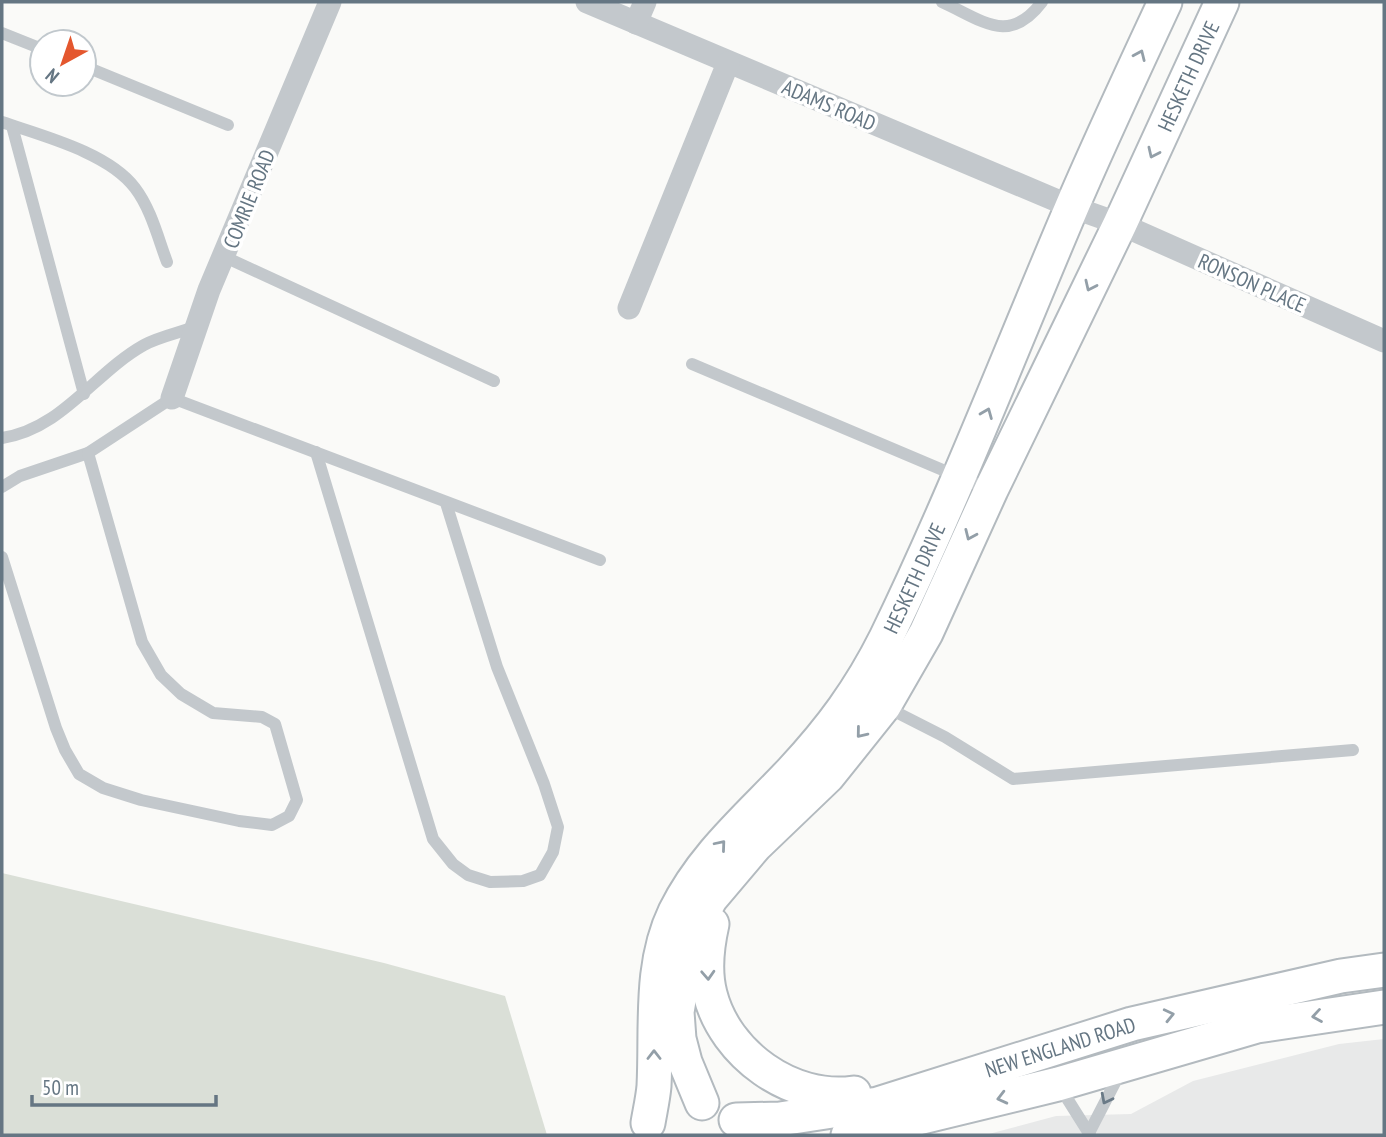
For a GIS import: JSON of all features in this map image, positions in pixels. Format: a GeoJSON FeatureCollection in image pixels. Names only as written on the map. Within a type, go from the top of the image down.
{"type":"FeatureCollection","features":[{"type":"Feature","properties":{"kind":"street","name":"COMRIE ROAD"},"geometry":{"type":"LineString","coordinates":[[172,398],[195,327],[330,2]]}},
{"type":"Feature","properties":{"kind":"street","name":"ADAMS ROAD"},"geometry":{"type":"LineString","coordinates":[[587,2],[1120,225]]}},
{"type":"Feature","properties":{"kind":"street"},"geometry":{"type":"LineString","coordinates":[[636,23],[645,2]]}},
{"type":"Feature","properties":{"kind":"street","name":"HESKETH DRIVE"},"geometry":{"type":"LineString","coordinates":[[702,1103],[679,1039],[677,1012],[688,947],[705,909],[723,882],[755,846],[828,776],[872,697],[886,638],[960,476],[1072,207],[1165,2]]}},
{"type":"Feature","properties":{"kind":"street","name":"HESKETH DRIVE"},"geometry":{"type":"LineString","coordinates":[[644,1129],[653,1089],[657,976],[664,943],[675,913],[699,873],[724,841],[817,744],[872,697],[926,632],[991,490],[1120,225],[1222,2]]}},
{"type":"Feature","properties":{"kind":"street"},"geometry":{"type":"LineString","coordinates":[[629,308],[728,63]]}},
{"type":"Feature","properties":{"kind":"street","name":"RONSON PLACE"},"geometry":{"type":"LineString","coordinates":[[1120,225],[1384,341]]}},
{"type":"Feature","properties":{"kind":"street"},"geometry":{"type":"LineString","coordinates":[[755,846],[716,905],[708,943],[709,992],[715,1010],[734,1043],[769,1072],[789,1084],[814,1093],[848,1094],[940,1086]]}},
{"type":"Feature","properties":{"kind":"street","name":"NEW ENGLAND ROAD"},"geometry":{"type":"LineString","coordinates":[[741,1128],[780,1119],[878,1104],[1132,1024],[1341,976],[1384,970]]}},
{"type":"Feature","properties":{"kind":"street","name":"NEW ENGLAND ROAD"},"geometry":{"type":"LineString","coordinates":[[848,1135],[1058,1084],[1257,1026],[1384,1007]]}},
{"type":"Feature","properties":{"kind":"street"},"geometry":{"type":"LineString","coordinates":[[644,1129],[659,1113],[672,1106],[702,1103],[717,1107],[741,1128]]}},
{"type":"Feature","properties":{"kind":"lane"},"geometry":{"type":"LineString","coordinates":[[942,2],[998,28],[1016,26],[1042,2]]}},
{"type":"Feature","properties":{"kind":"lane"},"geometry":{"type":"LineString","coordinates":[[2,33],[28,43]]}},
{"type":"Feature","properties":{"kind":"lane"},"geometry":{"type":"LineString","coordinates":[[98,72],[228,125]]}},
{"type":"Feature","properties":{"kind":"lane"},"geometry":{"type":"LineString","coordinates":[[7,124],[112,165],[137,190],[167,262]]}},
{"type":"Feature","properties":{"kind":"lane"},"geometry":{"type":"LineString","coordinates":[[7,124],[84,394]]}},
{"type":"Feature","properties":{"kind":"lane"},"geometry":{"type":"LineString","coordinates":[[225,257],[494,382]]}},
{"type":"Feature","properties":{"kind":"lane"},"geometry":{"type":"LineString","coordinates":[[2,438],[22,435],[67,409],[144,345],[195,327]]}},
{"type":"Feature","properties":{"kind":"lane"},"geometry":{"type":"LineString","coordinates":[[692,364],[991,490]]}},
{"type":"Feature","properties":{"kind":"lane"},"geometry":{"type":"LineString","coordinates":[[2,487],[20,476],[88,453],[172,398],[600,560]]}},
{"type":"Feature","properties":{"kind":"lane"},"geometry":{"type":"LineString","coordinates":[[316,452],[433,839],[453,864],[468,875],[490,882],[523,881],[540,875],[554,852],[558,827],[498,667],[446,503]]}},
{"type":"Feature","properties":{"kind":"lane"},"geometry":{"type":"LineString","coordinates":[[2,557],[57,728],[65,750],[79,774],[103,789],[239,821],[272,825],[289,816],[297,800],[275,724],[262,717],[213,713],[197,705],[161,675],[142,642],[88,453]]}},
{"type":"Feature","properties":{"kind":"lane"},"geometry":{"type":"LineString","coordinates":[[872,697],[945,737],[1013,779],[1353,750]]}},
{"type":"Feature","properties":{"kind":"lane"},"geometry":{"type":"LineString","coordinates":[[1089,1134],[1124,1066]]}},
{"type":"Feature","properties":{"kind":"lane"},"geometry":{"type":"LineString","coordinates":[[1058,1084],[1089,1134]]}},
{"type":"Feature","properties":{"kind":"shaded area"},"geometry":{"type":"Polygon","coordinates":[[[2,873],[384,963],[505,996],[547,1135],[2,1135],[2,873]]]}},
{"type":"Feature","properties":{"kind":"shaded area"},"geometry":{"type":"Polygon","coordinates":[[[1384,1039],[1384,1135],[985,1135],[1056,1116],[1131,1114],[1193,1081],[1339,1044],[1384,1039]]]}}]}
